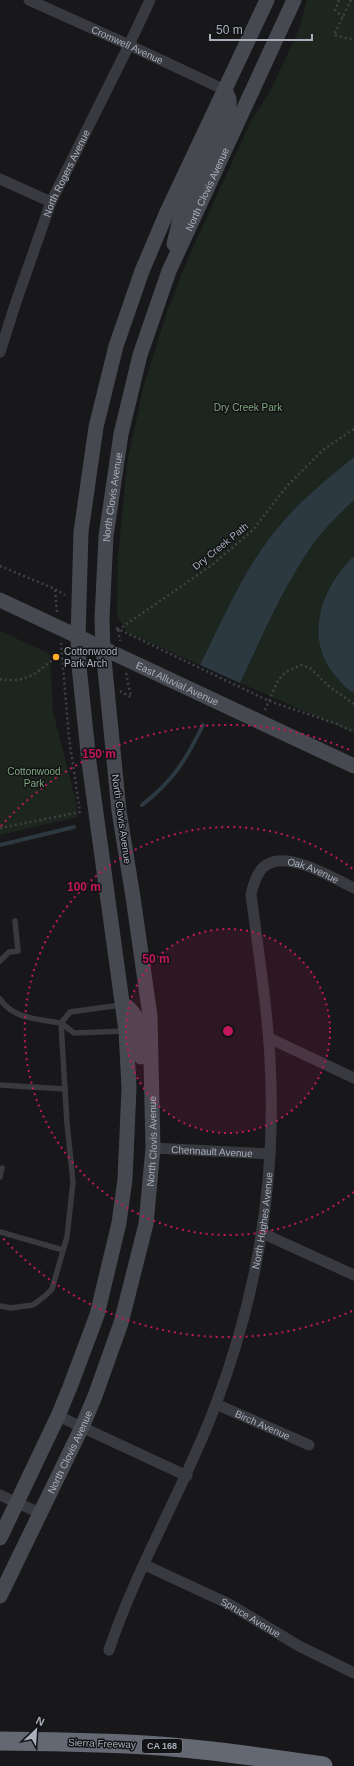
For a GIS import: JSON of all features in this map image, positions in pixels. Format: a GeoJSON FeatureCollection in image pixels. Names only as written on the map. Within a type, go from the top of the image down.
{"type":"FeatureCollection","features":[{"type":"Feature","properties":{"kind":"highway","name":"Sierra Freeway"},"geometry":{"type":"LineString","coordinates":[[0,1741],[81,1742],[161,1746],[264,1757],[323,1766]]}},
{"type":"Feature","properties":{"kind":"main road"},"geometry":{"type":"LineString","coordinates":[[0,1538],[58,1416],[97,1315],[119,1223],[125,1179],[129,1088],[126,1031],[88,754],[79,666],[78,637],[81,532],[96,427],[116,346],[150,251],[267,0]]}},
{"type":"Feature","properties":{"kind":"main road","name":"North Clovis Avenue"},"geometry":{"type":"LineString","coordinates":[[0,1596],[82,1427],[108,1362],[134,1274],[146,1224],[153,1148],[150,1016],[119,811],[103,649],[102,619],[106,536],[121,434],[140,354],[169,271],[294,0]]}},
{"type":"Feature","properties":{"kind":"main road"},"geometry":{"type":"LineString","coordinates":[[169,271],[180,219],[229,109],[229,99],[225,90]]}},
{"type":"Feature","properties":{"kind":"main road","name":"East Alluvial Avenue"},"geometry":{"type":"LineString","coordinates":[[0,600],[354,766]]}},
{"type":"Feature","properties":{"kind":"main road"},"geometry":{"type":"LineString","coordinates":[[123,1004],[131,1009],[139,1023],[143,1083],[143,1111],[153,1148]]}},
{"type":"Feature","properties":{"kind":"street","name":"Cromwell Avenue"},"geometry":{"type":"LineString","coordinates":[[29,0],[225,90]]}},
{"type":"Feature","properties":{"kind":"street","name":"North Rogers Avenue"},"geometry":{"type":"LineString","coordinates":[[0,352],[51,202],[150,0]]}},
{"type":"Feature","properties":{"kind":"street"},"geometry":{"type":"LineString","coordinates":[[0,179],[51,202]]}},
{"type":"Feature","properties":{"kind":"street","name":"Oak Avenue"},"geometry":{"type":"LineString","coordinates":[[270,863],[281,860],[302,864],[354,888]]}},
{"type":"Feature","properties":{"kind":"street","name":"North Hughes Avenue"},"geometry":{"type":"LineString","coordinates":[[110,1650],[119,1621],[187,1476],[216,1404],[236,1347],[262,1233],[270,1154],[271,1086],[269,1038],[251,894],[261,870],[270,863]]}},
{"type":"Feature","properties":{"kind":"street"},"geometry":{"type":"LineString","coordinates":[[269,1038],[354,1078]]}},
{"type":"Feature","properties":{"kind":"street","name":"Chennault Avenue"},"geometry":{"type":"LineString","coordinates":[[153,1148],[270,1154]]}},
{"type":"Feature","properties":{"kind":"street"},"geometry":{"type":"LineString","coordinates":[[262,1233],[354,1275]]}},
{"type":"Feature","properties":{"kind":"street","name":"Birch Avenue"},"geometry":{"type":"LineString","coordinates":[[216,1404],[309,1445]]}},
{"type":"Feature","properties":{"kind":"street"},"geometry":{"type":"LineString","coordinates":[[58,1416],[187,1476]]}},
{"type":"Feature","properties":{"kind":"street"},"geometry":{"type":"LineString","coordinates":[[0,1495],[40,1514]]}},
{"type":"Feature","properties":{"kind":"street","name":"Spruce Avenue"},"geometry":{"type":"LineString","coordinates":[[145,1565],[228,1604],[299,1646],[354,1672]]}},
{"type":"Feature","properties":{"kind":"lane"},"geometry":{"type":"LineString","coordinates":[[0,961],[10,952],[18,951],[15,921]]}},
{"type":"Feature","properties":{"kind":"lane"},"geometry":{"type":"LineString","coordinates":[[0,999],[6,1008],[25,1017],[61,1022],[74,1033],[126,1031]]}},
{"type":"Feature","properties":{"kind":"lane"},"geometry":{"type":"LineString","coordinates":[[0,1306],[11,1308],[33,1305],[52,1289],[67,1237],[73,1182],[66,1123],[61,1022],[70,1012],[123,1004]]}},
{"type":"Feature","properties":{"kind":"lane"},"geometry":{"type":"LineString","coordinates":[[0,1085],[65,1089]]}},
{"type":"Feature","properties":{"kind":"lane"},"geometry":{"type":"LineString","coordinates":[[0,1177],[2,1168]]}},
{"type":"Feature","properties":{"kind":"lane"},"geometry":{"type":"LineString","coordinates":[[0,1232],[63,1250]]}},
{"type":"Feature","properties":{"kind":"path"},"geometry":{"type":"LineString","coordinates":[[339,0],[335,10],[343,17]]}},
{"type":"Feature","properties":{"kind":"path"},"geometry":{"type":"LineString","coordinates":[[351,0],[334,35],[354,40]]}},
{"type":"Feature","properties":{"kind":"path","name":"Dry Creek Path"},"geometry":{"type":"LineString","coordinates":[[269,701],[118,630],[212,565],[253,530],[286,487],[324,449],[354,429]]}},
{"type":"Feature","properties":{"kind":"path"},"geometry":{"type":"LineString","coordinates":[[0,566],[55,589]]}},
{"type":"Feature","properties":{"kind":"path"},"geometry":{"type":"LineString","coordinates":[[0,679],[14,680],[26,677],[36,673],[56,657],[62,656],[69,738],[80,812],[0,828]]}},
{"type":"Feature","properties":{"kind":"path"},"geometry":{"type":"LineString","coordinates":[[260,721],[278,680],[286,672],[301,665],[310,668],[331,688],[354,704]]}},
{"type":"Feature","properties":{"kind":"path"},"geometry":{"type":"LineString","coordinates":[[269,701],[338,724],[354,732]]}},
{"type":"Feature","properties":{"kind":"green space","name":"Dry Creek Park"},"geometry":{"type":"Polygon","coordinates":[[[307,0],[354,0],[354,457],[288,515],[267,541],[236,592],[200,665],[128,633],[117,616],[118,558],[127,463],[144,385],[168,309],[189,256],[252,119],[270,92],[299,29],[307,0]]]}},
{"type":"Feature","properties":{"kind":"green space"},"geometry":{"type":"Polygon","coordinates":[[[354,500],[354,733],[240,683],[273,614],[301,563],[321,534],[354,500]]]}},
{"type":"Feature","properties":{"kind":"green space","name":"Cottonwood Park"},"geometry":{"type":"Polygon","coordinates":[[[0,631],[50,654],[53,712],[76,802],[78,817],[0,835],[0,631]]]}},
{"type":"Feature","properties":{"kind":"shaded area"},"geometry":{"type":"Polygon","coordinates":[[[354,457],[354,500],[321,534],[301,563],[273,614],[240,683],[200,665],[236,592],[267,541],[288,515],[354,457]]]}},
{"type":"Feature","properties":{"kind":"shaded area"},"geometry":{"type":"Polygon","coordinates":[[[354,556],[354,693],[339,680],[325,659],[320,644],[319,628],[321,612],[333,582],[354,556]]]}},
{"type":"Feature","properties":{"kind":"waterway"},"geometry":{"type":"LineString","coordinates":[[142,805],[153,796],[178,769],[191,749],[203,725]]}},
{"type":"Feature","properties":{"kind":"waterway"},"geometry":{"type":"LineString","coordinates":[[0,845],[74,827]]}},
{"type":"Feature","properties":{"kind":"place","name":"Cottonwood Park Arch"},"geometry":{"type":"Point","coordinates":[56,657]}}]}
